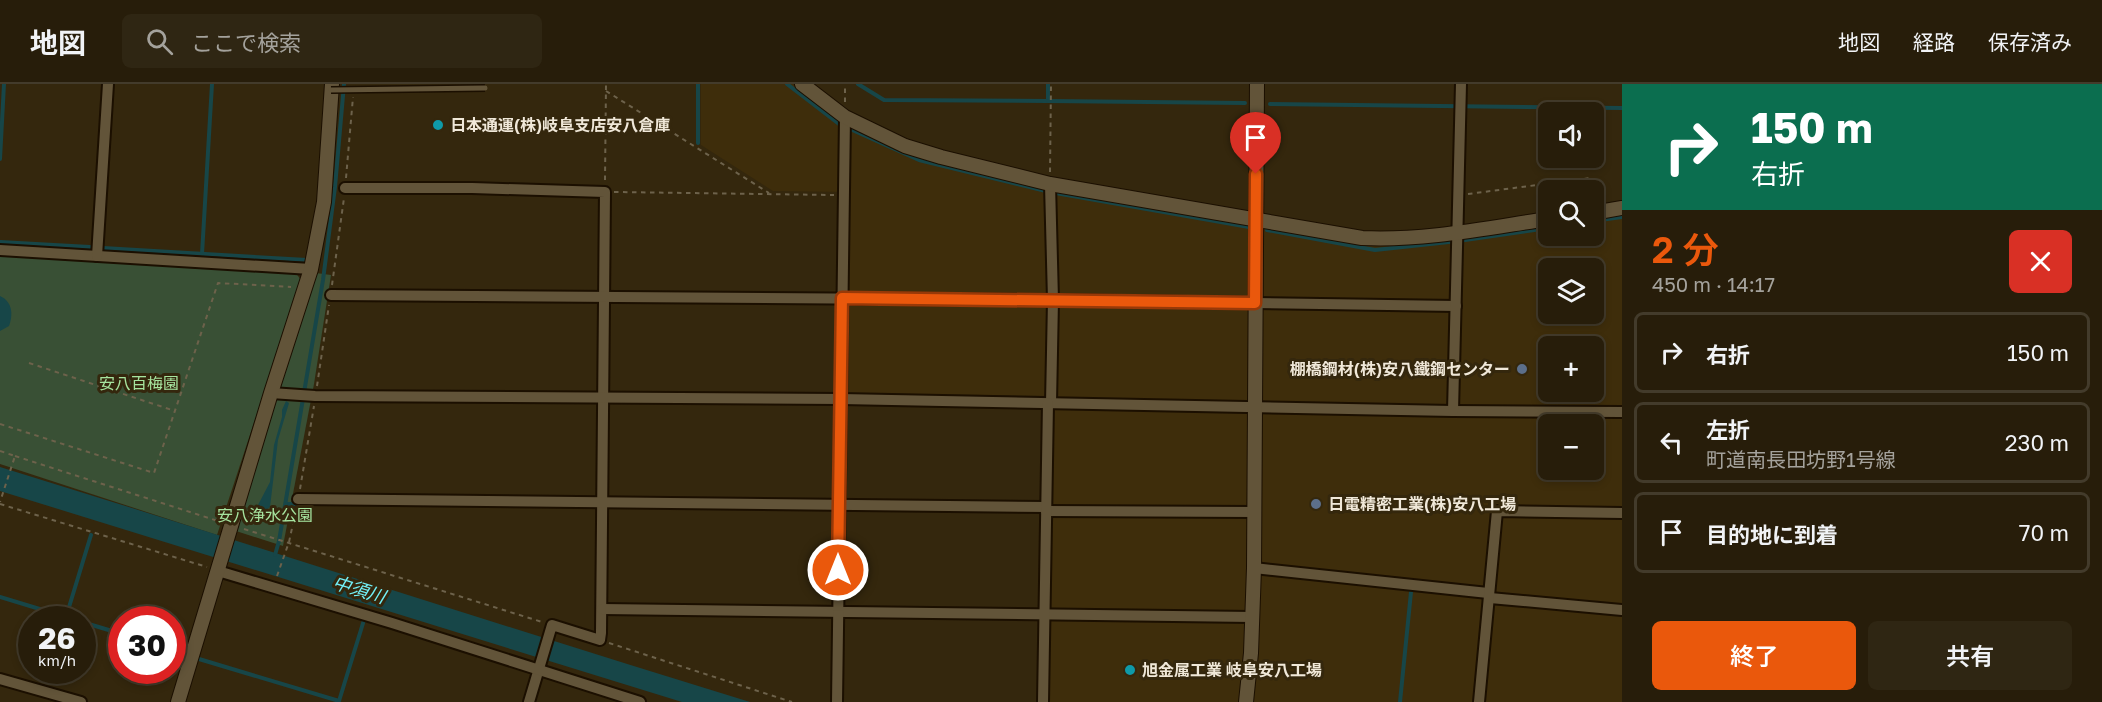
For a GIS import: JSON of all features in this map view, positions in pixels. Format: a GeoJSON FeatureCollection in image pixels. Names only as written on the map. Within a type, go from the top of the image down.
{"type":"FeatureCollection","features":[{"type":"Feature","properties":{"kind":"street"},"geometry":{"type":"LineString","coordinates":[[97,256],[108,84]]}},
{"type":"Feature","properties":{"kind":"street"},"geometry":{"type":"LineString","coordinates":[[802,84],[845,117],[905,147],[1050,184],[1362,238],[1387,239],[1459,233],[1538,221]]}},
{"type":"Feature","properties":{"kind":"street"},"geometry":{"type":"LineString","coordinates":[[1246,702],[1254,568],[1257,84]]}},
{"type":"Feature","properties":{"kind":"street"},"geometry":{"type":"LineString","coordinates":[[1453,411],[1461,84]]}},
{"type":"Feature","properties":{"kind":"street"},"geometry":{"type":"LineString","coordinates":[[178,702],[271,393],[311,269],[324,202],[332,87]]}},
{"type":"Feature","properties":{"kind":"street"},"geometry":{"type":"LineString","coordinates":[[837,702],[845,117]]}},
{"type":"Feature","properties":{"kind":"street"},"geometry":{"type":"LineString","coordinates":[[1043,702],[1046,509],[1053,300],[1050,184]]}},
{"type":"Feature","properties":{"kind":"street"},"geometry":{"type":"LineString","coordinates":[[345,188],[605,192],[600,640],[551,629],[529,702]]}},
{"type":"Feature","properties":{"kind":"street"},"geometry":{"type":"LineString","coordinates":[[1604,211],[1622,208]]}},
{"type":"Feature","properties":{"kind":"street"},"geometry":{"type":"LineString","coordinates":[[0,250],[311,269]]}},
{"type":"Feature","properties":{"kind":"street"},"geometry":{"type":"LineString","coordinates":[[331,295],[1053,300],[1456,306]]}},
{"type":"Feature","properties":{"kind":"street"},"geometry":{"type":"LineString","coordinates":[[271,393],[314,396],[841,399],[1255,408],[1622,412]]}},
{"type":"Feature","properties":{"kind":"street"},"geometry":{"type":"LineString","coordinates":[[298,499],[602,501],[1254,512]]}},
{"type":"Feature","properties":{"kind":"street"},"geometry":{"type":"LineString","coordinates":[[1479,702],[1497,511],[1622,513]]}},
{"type":"Feature","properties":{"kind":"street"},"geometry":{"type":"LineString","coordinates":[[1254,568],[1622,610]]}},
{"type":"Feature","properties":{"kind":"street"},"geometry":{"type":"LineString","coordinates":[[218,569],[540,666],[640,702]]}},
{"type":"Feature","properties":{"kind":"street"},"geometry":{"type":"LineString","coordinates":[[602,609],[1252,616]]}},
{"type":"Feature","properties":{"kind":"street"},"geometry":{"type":"LineString","coordinates":[[0,679],[81,702]]}},
{"type":"Feature","properties":{"kind":"lane"},"geometry":{"type":"LineString","coordinates":[[332,87],[485,88]]}},
{"type":"Feature","properties":{"kind":"path"},"geometry":{"type":"LineString","coordinates":[[606,84],[605,192],[843,195]]}},
{"type":"Feature","properties":{"kind":"path"},"geometry":{"type":"LineString","coordinates":[[1050,184],[1051,84]]}},
{"type":"Feature","properties":{"kind":"path"},"geometry":{"type":"LineString","coordinates":[[606,90],[772,194]]}},
{"type":"Feature","properties":{"kind":"path"},"geometry":{"type":"LineString","coordinates":[[275,582],[288,546],[298,499],[331,295],[345,188],[353,96]]}},
{"type":"Feature","properties":{"kind":"path"},"geometry":{"type":"LineString","coordinates":[[1575,180],[1591,178],[1591,180]]}},
{"type":"Feature","properties":{"kind":"path"},"geometry":{"type":"LineString","coordinates":[[1459,195],[1538,185]]}},
{"type":"Feature","properties":{"kind":"path"},"geometry":{"type":"LineString","coordinates":[[0,424],[154,473],[218,283],[306,287]]}},
{"type":"Feature","properties":{"kind":"path"},"geometry":{"type":"LineString","coordinates":[[29,363],[175,411]]}},
{"type":"Feature","properties":{"kind":"path"},"geometry":{"type":"LineString","coordinates":[[0,451],[288,546],[551,629]]}},
{"type":"Feature","properties":{"kind":"path"},"geometry":{"type":"LineString","coordinates":[[15,456],[0,503],[218,569]]}},
{"type":"Feature","properties":{"kind":"path"},"geometry":{"type":"LineString","coordinates":[[600,640],[792,702]]}},
{"type":"Feature","properties":{"kind":"shaded area"},"geometry":{"type":"Polygon","coordinates":[[[701,84],[793,84],[839,119],[909,152],[1375,245],[1538,225],[1538,246],[1604,246],[1604,216],[1622,214],[1622,702],[1047,702],[1055,396],[845,393],[849,192],[773,191],[701,145],[701,84]]]}},
{"type":"Feature","properties":{"kind":"green space","name":"安八百梅園"},"geometry":{"type":"Polygon","coordinates":[[[0,254],[295,272],[301,280],[217,535],[0,464],[0,254]]]}},
{"type":"Feature","properties":{"kind":"green space","name":"安八浄水公園"},"geometry":{"type":"Polygon","coordinates":[[[316,273],[331,275],[314,384],[283,546],[236,531],[316,273]]]}},
{"type":"Feature","properties":{"kind":"water"},"geometry":{"type":"Polygon","coordinates":[[[0,296],[10,305],[11,318],[9,326],[0,331],[0,296]]]}},
{"type":"Feature","properties":{"kind":"water"},"geometry":{"type":"Polygon","coordinates":[[[286,401],[289,403],[278,440],[270,507],[259,513],[258,505],[270,482],[274,445],[286,401]]]}},
{"type":"Feature","properties":{"kind":"water","name":"中須川"},"geometry":{"type":"Polygon","coordinates":[[[0,467],[750,702],[682,702],[0,491],[0,467]]]}},
{"type":"Feature","properties":{"kind":"waterway"},"geometry":{"type":"LineString","coordinates":[[0,159],[4,84]]}},
{"type":"Feature","properties":{"kind":"waterway"},"geometry":{"type":"LineString","coordinates":[[202,254],[212,84]]}},
{"type":"Feature","properties":{"kind":"waterway"},"geometry":{"type":"LineString","coordinates":[[275,555],[323,280],[335,187],[344,84]]}},
{"type":"Feature","properties":{"kind":"waterway"},"geometry":{"type":"LineString","coordinates":[[698,84],[698,143]]}},
{"type":"Feature","properties":{"kind":"waterway"},"geometry":{"type":"LineString","coordinates":[[787,84],[839,124],[919,160],[1050,192],[1249,227]]}},
{"type":"Feature","properties":{"kind":"waterway"},"geometry":{"type":"LineString","coordinates":[[858,84],[884,100],[1048,101],[1048,84]]}},
{"type":"Feature","properties":{"kind":"waterway"},"geometry":{"type":"LineString","coordinates":[[1048,101],[1245,103]]}},
{"type":"Feature","properties":{"kind":"waterway"},"geometry":{"type":"LineString","coordinates":[[1270,104],[1622,108]]}},
{"type":"Feature","properties":{"kind":"waterway"},"geometry":{"type":"LineString","coordinates":[[1604,219],[1622,217]]}},
{"type":"Feature","properties":{"kind":"waterway"},"geometry":{"type":"LineString","coordinates":[[1267,230],[1375,250],[1538,229]]}},
{"type":"Feature","properties":{"kind":"waterway"},"geometry":{"type":"LineString","coordinates":[[0,242],[90,247]]}},
{"type":"Feature","properties":{"kind":"waterway"},"geometry":{"type":"LineString","coordinates":[[103,248],[307,260]]}},
{"type":"Feature","properties":{"kind":"waterway"},"geometry":{"type":"LineString","coordinates":[[286,504],[302,504]]}},
{"type":"Feature","properties":{"kind":"waterway"},"geometry":{"type":"LineString","coordinates":[[0,597],[66,617],[91,535]]}},
{"type":"Feature","properties":{"kind":"waterway"},"geometry":{"type":"LineString","coordinates":[[1400,702],[1411,592]]}},
{"type":"Feature","properties":{"kind":"waterway"},"geometry":{"type":"LineString","coordinates":[[199,659],[339,701],[364,620]]}},
{"type":"Feature","properties":{"kind":"waterway"},"geometry":{"type":"LineString","coordinates":[[96,626],[108,630]]}},
{"type":"Feature","properties":{"kind":"place","name":"日本通運(株)岐阜支店安八倉庫"},"geometry":{"type":"Point","coordinates":[438,125]}},
{"type":"Feature","properties":{"kind":"place","name":"棚橋鋼材(株)安八鐵鋼センター"},"geometry":{"type":"Point","coordinates":[1522,369]}},
{"type":"Feature","properties":{"kind":"place","name":"日電精密工業(株)安八工場"},"geometry":{"type":"Point","coordinates":[1316,504]}},
{"type":"Feature","properties":{"kind":"place","name":"旭金属工業 岐阜安八工場"},"geometry":{"type":"Point","coordinates":[1130,670]}},
{"type":"Feature","properties":{"kind":"route"},"geometry":{"type":"LineString","coordinates":[[838,570],[842,298],[1255,303],[1256,174]]}}]}
